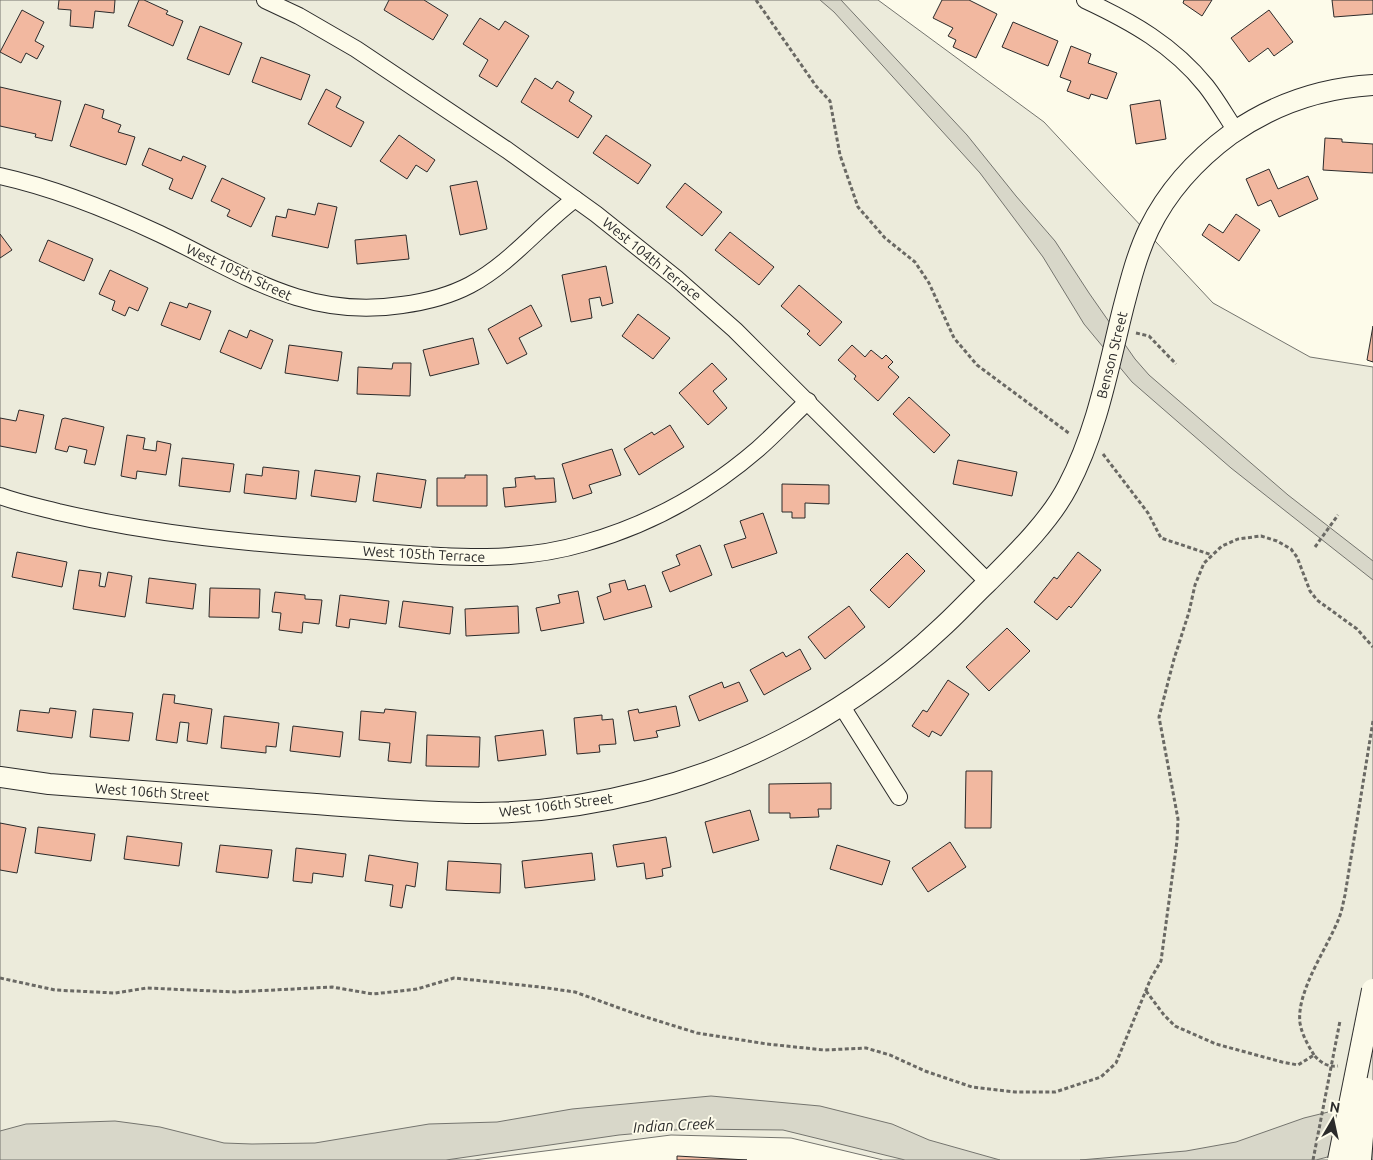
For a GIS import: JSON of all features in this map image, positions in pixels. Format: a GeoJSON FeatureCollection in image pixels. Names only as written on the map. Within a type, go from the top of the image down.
{"type":"FeatureCollection","features":[{"type":"Feature","properties":{"kind":"main road"},"geometry":{"type":"LineString","coordinates":[[1340,1160],[1373,990]]}},
{"type":"Feature","properties":{"kind":"main road"},"geometry":{"type":"LineString","coordinates":[[1360,1160],[1373,1000]]}},
{"type":"Feature","properties":{"kind":"street","name":"West 104th Terrace"},"geometry":{"type":"LineString","coordinates":[[265,0],[299,16],[356,49],[507,150],[576,199],[676,278],[735,330],[988,582]]}},
{"type":"Feature","properties":{"kind":"street"},"geometry":{"type":"LineString","coordinates":[[1085,0],[1129,21],[1164,45],[1187,65],[1206,87],[1236,131]]}},
{"type":"Feature","properties":{"kind":"street","name":"Benson Street"},"geometry":{"type":"LineString","coordinates":[[988,582],[1049,516],[1099,448],[1094,426],[1139,254],[1162,206],[1182,178],[1211,149],[1258,117],[1298,99],[1328,90],[1373,85]]}},
{"type":"Feature","properties":{"kind":"street","name":"West 105th Street"},"geometry":{"type":"LineString","coordinates":[[0,176],[76,198],[119,215],[279,292],[321,305],[348,308],[382,308],[420,303],[468,286],[502,265],[537,234],[553,216],[576,199]]}},
{"type":"Feature","properties":{"kind":"street","name":"West 105th Terrace"},"geometry":{"type":"LineString","coordinates":[[0,496],[95,521],[180,535],[252,543],[459,557],[496,557],[541,553],[584,544],[638,524],[678,506],[714,484],[758,449],[808,402]]}},
{"type":"Feature","properties":{"kind":"street","name":"West 106th Street"},"geometry":{"type":"LineString","coordinates":[[0,777],[49,784],[396,810],[479,813],[528,811],[597,802],[648,791],[696,776],[749,755],[815,722],[894,668],[938,632],[988,582]]}},
{"type":"Feature","properties":{"kind":"street"},"geometry":{"type":"LineString","coordinates":[[841,705],[899,797]]}},
{"type":"Feature","properties":{"kind":"path"},"geometry":{"type":"LineString","coordinates":[[756,0],[816,86],[830,101],[840,155],[858,207],[885,238],[915,262],[929,284],[954,338],[977,365],[1075,437],[1099,448],[1148,513],[1161,538],[1212,555]]}},
{"type":"Feature","properties":{"kind":"path"},"geometry":{"type":"LineString","coordinates":[[1134,333],[1148,336],[1176,364]]}},
{"type":"Feature","properties":{"kind":"path"},"geometry":{"type":"LineString","coordinates":[[1315,546],[1338,515]]}},
{"type":"Feature","properties":{"kind":"path"},"geometry":{"type":"LineString","coordinates":[[0,978],[55,990],[115,993],[147,988],[235,992],[332,988],[373,994],[417,989],[454,978],[540,987],[575,992],[697,1033],[767,1044],[824,1050],[866,1048],[890,1055],[925,1071],[972,1087],[1015,1092],[1055,1092],[1101,1076],[1116,1063],[1146,991],[1161,962],[1177,841],[1178,819],[1159,717],[1195,585],[1204,563],[1222,546],[1238,540],[1261,536],[1278,541],[1291,549],[1297,557],[1310,591],[1317,600],[1357,629],[1373,647]]}},
{"type":"Feature","properties":{"kind":"path"},"geometry":{"type":"LineString","coordinates":[[1331,1067],[1322,1063],[1314,1055],[1305,1041],[1300,1024],[1300,1008],[1317,961],[1339,918],[1346,895],[1373,722]]}},
{"type":"Feature","properties":{"kind":"path"},"geometry":{"type":"LineString","coordinates":[[1146,991],[1175,1026],[1216,1044],[1298,1065],[1314,1055]]}},
{"type":"Feature","properties":{"kind":"path"},"geometry":{"type":"LineString","coordinates":[[1313,1160],[1340,1022]]}},
{"type":"Feature","properties":{"kind":"shaded area"},"geometry":{"type":"Polygon","coordinates":[[[0,0],[878,0],[1044,122],[1213,303],[1310,357],[1373,367],[1373,1160],[883,1160],[791,1138],[671,1135],[474,1160],[0,1160],[0,0]]]}},
{"type":"Feature","properties":{"kind":"water"},"geometry":{"type":"Polygon","coordinates":[[[820,0],[841,0],[967,135],[1055,241],[1135,359],[1149,375],[1288,495],[1373,561],[1373,580],[1231,468],[1132,382],[1084,324],[1043,257],[980,173],[834,12],[820,0]]]}},
{"type":"Feature","properties":{"kind":"water","name":"Indian Creek"},"geometry":{"type":"Polygon","coordinates":[[[711,1096],[820,1106],[892,1124],[929,1140],[1000,1160],[905,1160],[783,1130],[686,1129],[619,1135],[446,1160],[0,1160],[0,1131],[26,1124],[115,1121],[160,1127],[224,1143],[315,1143],[429,1124],[497,1122],[572,1109],[711,1096]]]}},
{"type":"Feature","properties":{"kind":"water"},"geometry":{"type":"Polygon","coordinates":[[[1373,1101],[1373,1145],[1316,1160],[1080,1160],[1186,1151],[1236,1142],[1304,1118],[1373,1101]]]}},
{"type":"Feature","properties":{"kind":"building"},"geometry":{"type":"Polygon","coordinates":[[[59,0],[115,0],[114,13],[95,11],[93,28],[70,26],[71,10],[58,9],[59,0]]]}},
{"type":"Feature","properties":{"kind":"building"},"geometry":{"type":"Polygon","coordinates":[[[139,0],[144,0],[168,11],[166,14],[183,21],[173,46],[128,26],[139,0]]]}},
{"type":"Feature","properties":{"kind":"building"},"geometry":{"type":"Polygon","coordinates":[[[389,0],[424,0],[448,15],[433,40],[384,10],[389,0]]]}},
{"type":"Feature","properties":{"kind":"building"},"geometry":{"type":"Polygon","coordinates":[[[942,0],[969,0],[997,14],[976,58],[953,47],[956,40],[948,36],[953,28],[933,18],[942,0]]]}},
{"type":"Feature","properties":{"kind":"building"},"geometry":{"type":"Polygon","coordinates":[[[1184,0],[1212,0],[1202,16],[1183,3],[1184,0]]]}},
{"type":"Feature","properties":{"kind":"building"},"geometry":{"type":"Polygon","coordinates":[[[1332,0],[1373,0],[1373,14],[1334,17],[1332,0]]]}},
{"type":"Feature","properties":{"kind":"building"},"geometry":{"type":"Polygon","coordinates":[[[22,10],[44,22],[35,41],[44,46],[37,59],[26,53],[21,63],[0,52],[22,10]]]}},
{"type":"Feature","properties":{"kind":"building"},"geometry":{"type":"Polygon","coordinates":[[[1269,10],[1293,42],[1274,56],[1268,48],[1249,62],[1231,38],[1269,10]]]}},
{"type":"Feature","properties":{"kind":"building"},"geometry":{"type":"Polygon","coordinates":[[[480,18],[499,30],[505,21],[529,36],[497,87],[479,76],[488,60],[463,44],[480,18]]]}},
{"type":"Feature","properties":{"kind":"building"},"geometry":{"type":"Polygon","coordinates":[[[1013,22],[1058,41],[1048,66],[1002,47],[1013,22]]]}},
{"type":"Feature","properties":{"kind":"building"},"geometry":{"type":"Polygon","coordinates":[[[200,26],[242,43],[229,75],[187,59],[200,26]]]}},
{"type":"Feature","properties":{"kind":"building"},"geometry":{"type":"Polygon","coordinates":[[[1071,46],[1091,54],[1088,63],[1117,73],[1107,99],[1091,94],[1089,99],[1067,91],[1071,81],[1060,77],[1071,46]]]}},
{"type":"Feature","properties":{"kind":"building"},"geometry":{"type":"Polygon","coordinates":[[[261,57],[310,75],[301,100],[252,82],[261,57]]]}},
{"type":"Feature","properties":{"kind":"building"},"geometry":{"type":"Polygon","coordinates":[[[535,78],[552,89],[557,81],[574,92],[569,101],[592,116],[578,138],[521,102],[535,78]]]}},
{"type":"Feature","properties":{"kind":"building"},"geometry":{"type":"Polygon","coordinates":[[[0,87],[61,101],[52,141],[35,137],[36,134],[0,126],[0,87]]]}},
{"type":"Feature","properties":{"kind":"building"},"geometry":{"type":"Polygon","coordinates":[[[326,89],[341,97],[336,107],[364,122],[351,147],[308,124],[326,89]]]}},
{"type":"Feature","properties":{"kind":"building"},"geometry":{"type":"Polygon","coordinates":[[[1160,100],[1166,139],[1136,144],[1130,105],[1160,100]]]}},
{"type":"Feature","properties":{"kind":"building"},"geometry":{"type":"Polygon","coordinates":[[[85,104],[104,110],[102,118],[121,125],[118,132],[135,137],[126,165],[70,146],[85,104]]]}},
{"type":"Feature","properties":{"kind":"building"},"geometry":{"type":"Polygon","coordinates":[[[399,135],[435,160],[427,172],[416,165],[407,179],[380,161],[399,135]]]}},
{"type":"Feature","properties":{"kind":"building"},"geometry":{"type":"Polygon","coordinates":[[[606,135],[651,165],[638,184],[593,153],[606,135]]]}},
{"type":"Feature","properties":{"kind":"building"},"geometry":{"type":"Polygon","coordinates":[[[1325,138],[1342,139],[1342,142],[1373,144],[1373,173],[1323,170],[1325,138]]]}},
{"type":"Feature","properties":{"kind":"building"},"geometry":{"type":"Polygon","coordinates":[[[149,148],[181,161],[183,156],[206,166],[192,199],[169,189],[173,179],[142,165],[149,148]]]}},
{"type":"Feature","properties":{"kind":"building"},"geometry":{"type":"Polygon","coordinates":[[[1269,169],[1278,189],[1308,176],[1318,199],[1279,217],[1271,200],[1258,206],[1246,179],[1269,169]]]}},
{"type":"Feature","properties":{"kind":"building"},"geometry":{"type":"Polygon","coordinates":[[[222,178],[265,198],[251,227],[227,216],[230,210],[211,201],[222,178]]]}},
{"type":"Feature","properties":{"kind":"building"},"geometry":{"type":"Polygon","coordinates":[[[477,181],[487,229],[460,235],[450,186],[477,181]]]}},
{"type":"Feature","properties":{"kind":"building"},"geometry":{"type":"Polygon","coordinates":[[[685,183],[722,212],[702,236],[666,207],[685,183]]]}},
{"type":"Feature","properties":{"kind":"building"},"geometry":{"type":"Polygon","coordinates":[[[318,203],[337,207],[328,248],[272,236],[276,216],[286,218],[288,209],[315,215],[318,203]]]}},
{"type":"Feature","properties":{"kind":"building"},"geometry":{"type":"Polygon","coordinates":[[[1236,214],[1260,230],[1239,261],[1202,235],[1209,224],[1223,233],[1236,214]]]}},
{"type":"Feature","properties":{"kind":"building"},"geometry":{"type":"Polygon","coordinates":[[[730,232],[774,267],[759,285],[715,250],[730,232]]]}},
{"type":"Feature","properties":{"kind":"building"},"geometry":{"type":"Polygon","coordinates":[[[0,234],[12,250],[0,258],[0,234]]]}},
{"type":"Feature","properties":{"kind":"building"},"geometry":{"type":"Polygon","coordinates":[[[406,235],[409,259],[357,264],[355,240],[406,235]]]}},
{"type":"Feature","properties":{"kind":"building"},"geometry":{"type":"Polygon","coordinates":[[[48,240],[93,259],[84,281],[39,261],[48,240]]]}},
{"type":"Feature","properties":{"kind":"building"},"geometry":{"type":"Polygon","coordinates":[[[606,266],[613,303],[602,306],[600,297],[589,299],[592,318],[571,322],[562,275],[606,266]]]}},
{"type":"Feature","properties":{"kind":"building"},"geometry":{"type":"Polygon","coordinates":[[[110,270],[148,288],[138,311],[129,307],[125,316],[112,310],[115,301],[99,294],[110,270]]]}},
{"type":"Feature","properties":{"kind":"building"},"geometry":{"type":"Polygon","coordinates":[[[799,285],[842,322],[820,346],[807,334],[810,331],[781,306],[799,285]]]}},
{"type":"Feature","properties":{"kind":"building"},"geometry":{"type":"Polygon","coordinates":[[[170,302],[187,308],[189,303],[211,311],[200,340],[161,325],[170,302]]]}},
{"type":"Feature","properties":{"kind":"building"},"geometry":{"type":"Polygon","coordinates":[[[531,305],[542,326],[519,338],[527,354],[507,364],[488,329],[531,305]]]}},
{"type":"Feature","properties":{"kind":"building"},"geometry":{"type":"Polygon","coordinates":[[[638,314],[670,338],[653,359],[622,336],[638,314]]]}},
{"type":"Feature","properties":{"kind":"building"},"geometry":{"type":"Polygon","coordinates":[[[1373,326],[1373,362],[1367,360],[1373,326]]]}},
{"type":"Feature","properties":{"kind":"building"},"geometry":{"type":"Polygon","coordinates":[[[229,330],[247,338],[250,330],[273,340],[261,369],[220,352],[229,330]]]}},
{"type":"Feature","properties":{"kind":"building"},"geometry":{"type":"Polygon","coordinates":[[[473,338],[479,364],[430,376],[423,350],[473,338]]]}},
{"type":"Feature","properties":{"kind":"building"},"geometry":{"type":"Polygon","coordinates":[[[289,345],[342,352],[338,381],[285,373],[289,345]]]}},
{"type":"Feature","properties":{"kind":"building"},"geometry":{"type":"Polygon","coordinates":[[[852,345],[865,357],[871,350],[882,359],[886,355],[893,362],[888,367],[899,377],[878,401],[854,379],[856,376],[838,360],[852,345]]]}},
{"type":"Feature","properties":{"kind":"building"},"geometry":{"type":"Polygon","coordinates":[[[393,363],[411,363],[410,396],[357,394],[358,367],[392,369],[393,363]]]}},
{"type":"Feature","properties":{"kind":"building"},"geometry":{"type":"Polygon","coordinates":[[[712,363],[727,379],[713,391],[727,408],[708,425],[679,393],[712,363]]]}},
{"type":"Feature","properties":{"kind":"building"},"geometry":{"type":"Polygon","coordinates":[[[909,397],[950,435],[934,453],[893,414],[909,397]]]}},
{"type":"Feature","properties":{"kind":"building"},"geometry":{"type":"Polygon","coordinates":[[[19,410],[44,415],[36,453],[0,446],[0,418],[16,421],[19,410]]]}},
{"type":"Feature","properties":{"kind":"building"},"geometry":{"type":"Polygon","coordinates":[[[65,418],[104,427],[95,465],[84,463],[87,450],[69,446],[67,452],[55,449],[62,419],[65,418]]]}},
{"type":"Feature","properties":{"kind":"building"},"geometry":{"type":"Polygon","coordinates":[[[670,425],[684,447],[639,475],[624,449],[652,432],[654,435],[670,425]]]}},
{"type":"Feature","properties":{"kind":"building"},"geometry":{"type":"Polygon","coordinates":[[[127,435],[145,438],[143,449],[156,451],[157,441],[171,444],[166,475],[137,471],[136,479],[121,476],[127,435]]]}},
{"type":"Feature","properties":{"kind":"building"},"geometry":{"type":"Polygon","coordinates":[[[612,449],[621,475],[589,485],[592,493],[573,499],[562,464],[612,449]]]}},
{"type":"Feature","properties":{"kind":"building"},"geometry":{"type":"Polygon","coordinates":[[[182,458],[234,464],[230,492],[179,486],[182,458]]]}},
{"type":"Feature","properties":{"kind":"building"},"geometry":{"type":"Polygon","coordinates":[[[958,460],[1017,472],[1012,496],[953,484],[958,460]]]}},
{"type":"Feature","properties":{"kind":"building"},"geometry":{"type":"Polygon","coordinates":[[[263,467],[299,471],[296,499],[244,493],[246,474],[262,476],[263,467]]]}},
{"type":"Feature","properties":{"kind":"building"},"geometry":{"type":"Polygon","coordinates":[[[315,470],[360,476],[356,502],[311,496],[315,470]]]}},
{"type":"Feature","properties":{"kind":"building"},"geometry":{"type":"Polygon","coordinates":[[[377,473],[426,480],[421,508],[373,501],[377,473]]]}},
{"type":"Feature","properties":{"kind":"building"},"geometry":{"type":"Polygon","coordinates":[[[465,475],[487,475],[487,506],[437,506],[437,478],[465,478],[465,475]]]}},
{"type":"Feature","properties":{"kind":"building"},"geometry":{"type":"Polygon","coordinates":[[[535,476],[535,479],[554,478],[556,502],[505,507],[503,488],[516,487],[515,478],[535,476]]]}},
{"type":"Feature","properties":{"kind":"building"},"geometry":{"type":"Polygon","coordinates":[[[782,484],[829,485],[829,504],[805,503],[805,518],[792,518],[792,512],[782,512],[782,484]]]}},
{"type":"Feature","properties":{"kind":"building"},"geometry":{"type":"Polygon","coordinates":[[[763,513],[777,553],[732,568],[724,545],[746,538],[740,521],[763,513]]]}},
{"type":"Feature","properties":{"kind":"building"},"geometry":{"type":"Polygon","coordinates":[[[700,545],[712,575],[670,592],[662,572],[680,565],[676,555],[700,545]]]}},
{"type":"Feature","properties":{"kind":"building"},"geometry":{"type":"Polygon","coordinates":[[[17,552],[67,562],[62,587],[12,577],[17,552]]]}},
{"type":"Feature","properties":{"kind":"building"},"geometry":{"type":"Polygon","coordinates":[[[1078,552],[1101,570],[1071,608],[1069,606],[1057,620],[1034,602],[1054,577],[1057,579],[1078,552]]]}},
{"type":"Feature","properties":{"kind":"building"},"geometry":{"type":"Polygon","coordinates":[[[907,553],[925,571],[889,608],[870,590],[907,553]]]}},
{"type":"Feature","properties":{"kind":"building"},"geometry":{"type":"Polygon","coordinates":[[[79,570],[101,573],[99,586],[105,587],[108,572],[132,576],[125,617],[73,609],[79,570]]]}},
{"type":"Feature","properties":{"kind":"building"},"geometry":{"type":"Polygon","coordinates":[[[149,578],[196,584],[193,609],[146,603],[149,578]]]}},
{"type":"Feature","properties":{"kind":"building"},"geometry":{"type":"Polygon","coordinates":[[[625,580],[628,590],[645,585],[652,607],[604,620],[597,597],[611,592],[609,584],[625,580]]]}},
{"type":"Feature","properties":{"kind":"building"},"geometry":{"type":"Polygon","coordinates":[[[210,588],[260,589],[259,618],[209,617],[210,588]]]}},
{"type":"Feature","properties":{"kind":"building"},"geometry":{"type":"Polygon","coordinates":[[[578,591],[584,623],[541,631],[536,608],[560,603],[558,595],[578,591]]]}},
{"type":"Feature","properties":{"kind":"building"},"geometry":{"type":"Polygon","coordinates":[[[275,592],[305,595],[305,599],[322,600],[319,624],[303,622],[302,633],[279,630],[281,613],[272,612],[275,592]]]}},
{"type":"Feature","properties":{"kind":"building"},"geometry":{"type":"Polygon","coordinates":[[[340,595],[389,601],[386,624],[350,619],[349,628],[336,626],[340,595]]]}},
{"type":"Feature","properties":{"kind":"building"},"geometry":{"type":"Polygon","coordinates":[[[403,601],[453,607],[450,634],[399,627],[403,601]]]}},
{"type":"Feature","properties":{"kind":"building"},"geometry":{"type":"Polygon","coordinates":[[[518,606],[519,633],[466,636],[465,609],[518,606]]]}},
{"type":"Feature","properties":{"kind":"building"},"geometry":{"type":"Polygon","coordinates":[[[849,606],[865,627],[825,659],[808,637],[849,606]]]}},
{"type":"Feature","properties":{"kind":"building"},"geometry":{"type":"Polygon","coordinates":[[[1007,628],[1030,651],[989,691],[966,667],[1007,628]]]}},
{"type":"Feature","properties":{"kind":"building"},"geometry":{"type":"Polygon","coordinates":[[[800,649],[811,669],[764,695],[750,670],[783,652],[786,657],[800,649]]]}},
{"type":"Feature","properties":{"kind":"building"},"geometry":{"type":"Polygon","coordinates":[[[948,680],[969,694],[941,736],[932,731],[929,737],[912,726],[923,710],[927,712],[948,680]]]}},
{"type":"Feature","properties":{"kind":"building"},"geometry":{"type":"Polygon","coordinates":[[[722,682],[724,688],[739,682],[748,701],[699,721],[689,696],[722,682]]]}},
{"type":"Feature","properties":{"kind":"building"},"geometry":{"type":"Polygon","coordinates":[[[163,694],[175,695],[174,703],[212,709],[207,744],[187,741],[189,723],[180,722],[177,743],[156,740],[163,694]]]}},
{"type":"Feature","properties":{"kind":"building"},"geometry":{"type":"Polygon","coordinates":[[[676,706],[680,726],[656,731],[658,737],[634,741],[628,711],[638,709],[639,713],[676,706]]]}},
{"type":"Feature","properties":{"kind":"building"},"geometry":{"type":"Polygon","coordinates":[[[50,708],[76,711],[72,738],[17,731],[20,710],[49,713],[50,708]]]}},
{"type":"Feature","properties":{"kind":"building"},"geometry":{"type":"Polygon","coordinates":[[[93,709],[133,713],[129,741],[90,737],[93,709]]]}},
{"type":"Feature","properties":{"kind":"building"},"geometry":{"type":"Polygon","coordinates":[[[385,709],[416,712],[411,763],[388,761],[390,743],[359,740],[361,711],[384,713],[385,709]]]}},
{"type":"Feature","properties":{"kind":"building"},"geometry":{"type":"Polygon","coordinates":[[[602,715],[602,720],[613,719],[616,744],[599,745],[600,752],[577,754],[574,718],[602,715]]]}},
{"type":"Feature","properties":{"kind":"building"},"geometry":{"type":"Polygon","coordinates":[[[224,716],[279,723],[276,747],[266,746],[266,753],[221,748],[224,716]]]}},
{"type":"Feature","properties":{"kind":"building"},"geometry":{"type":"Polygon","coordinates":[[[293,726],[343,732],[340,757],[290,751],[293,726]]]}},
{"type":"Feature","properties":{"kind":"building"},"geometry":{"type":"Polygon","coordinates":[[[543,730],[546,755],[498,761],[495,736],[543,730]]]}},
{"type":"Feature","properties":{"kind":"building"},"geometry":{"type":"Polygon","coordinates":[[[427,735],[480,737],[479,767],[426,766],[427,735]]]}},
{"type":"Feature","properties":{"kind":"building"},"geometry":{"type":"Polygon","coordinates":[[[966,771],[992,771],[991,828],[965,828],[966,771]]]}},
{"type":"Feature","properties":{"kind":"building"},"geometry":{"type":"Polygon","coordinates":[[[831,783],[831,809],[818,809],[819,817],[790,818],[790,813],[769,813],[769,784],[831,783]]]}},
{"type":"Feature","properties":{"kind":"building"},"geometry":{"type":"Polygon","coordinates":[[[750,810],[759,840],[713,853],[705,822],[750,810]]]}},
{"type":"Feature","properties":{"kind":"building"},"geometry":{"type":"Polygon","coordinates":[[[0,823],[26,828],[17,873],[0,870],[0,823]]]}},
{"type":"Feature","properties":{"kind":"building"},"geometry":{"type":"Polygon","coordinates":[[[38,827],[95,834],[91,861],[35,853],[38,827]]]}},
{"type":"Feature","properties":{"kind":"building"},"geometry":{"type":"Polygon","coordinates":[[[127,836],[182,843],[179,866],[124,859],[127,836]]]}},
{"type":"Feature","properties":{"kind":"building"},"geometry":{"type":"Polygon","coordinates":[[[666,837],[671,867],[662,869],[663,876],[646,879],[644,863],[617,867],[613,845],[666,837]]]}},
{"type":"Feature","properties":{"kind":"building"},"geometry":{"type":"Polygon","coordinates":[[[950,842],[966,867],[928,892],[912,868],[950,842]]]}},
{"type":"Feature","properties":{"kind":"building"},"geometry":{"type":"Polygon","coordinates":[[[220,845],[272,850],[268,878],[216,872],[220,845]]]}},
{"type":"Feature","properties":{"kind":"building"},"geometry":{"type":"Polygon","coordinates":[[[837,845],[890,861],[882,885],[830,869],[837,845]]]}},
{"type":"Feature","properties":{"kind":"building"},"geometry":{"type":"Polygon","coordinates":[[[296,848],[346,854],[343,877],[313,873],[312,883],[293,881],[296,848]]]}},
{"type":"Feature","properties":{"kind":"building"},"geometry":{"type":"Polygon","coordinates":[[[592,853],[595,880],[525,888],[522,861],[592,853]]]}},
{"type":"Feature","properties":{"kind":"building"},"geometry":{"type":"Polygon","coordinates":[[[369,855],[418,863],[415,887],[406,885],[402,908],[390,906],[393,885],[365,881],[369,855]]]}},
{"type":"Feature","properties":{"kind":"building"},"geometry":{"type":"Polygon","coordinates":[[[448,861],[501,864],[500,893],[446,890],[448,861]]]}},
{"type":"Feature","properties":{"kind":"building"},"geometry":{"type":"Polygon","coordinates":[[[677,1156],[747,1160],[677,1160],[677,1156]]]}}]}
